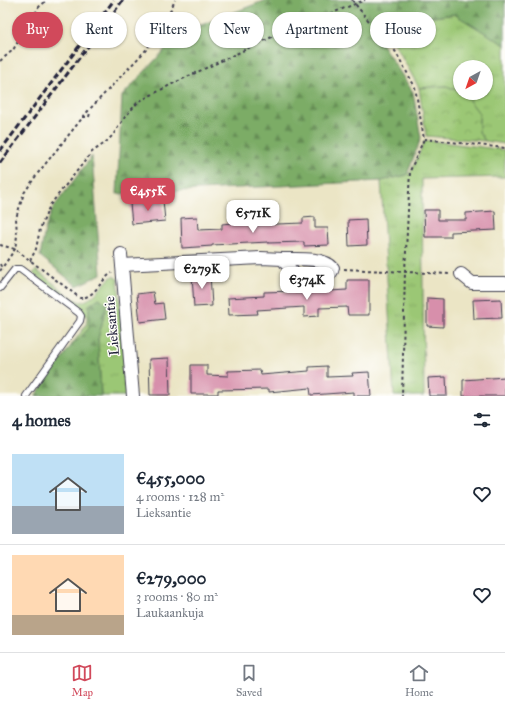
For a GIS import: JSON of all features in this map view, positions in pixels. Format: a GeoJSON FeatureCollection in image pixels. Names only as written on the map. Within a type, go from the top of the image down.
{"type":"FeatureCollection","features":[{"type":"Feature","properties":{"kind":"street"},"geometry":{"type":"LineString","coordinates":[[122,264],[261,258],[283,259],[322,261],[333,268],[331,274],[326,277],[300,278],[292,272],[283,259]]}},
{"type":"Feature","properties":{"kind":"street","name":"Lieksantie"},"geometry":{"type":"LineString","coordinates":[[122,264],[133,396]]}},
{"type":"Feature","properties":{"kind":"street"},"geometry":{"type":"LineString","coordinates":[[461,274],[472,283],[505,283]]}},
{"type":"Feature","properties":{"kind":"lane"},"geometry":{"type":"LineString","coordinates":[[0,288],[15,269],[20,269],[81,316],[80,321],[26,396]]}},
{"type":"Feature","properties":{"kind":"path"},"geometry":{"type":"LineString","coordinates":[[0,61],[13,50],[39,7],[47,0]]}},
{"type":"Feature","properties":{"kind":"path"},"geometry":{"type":"LineString","coordinates":[[1,270],[15,249],[17,236],[16,218],[24,193],[38,173],[88,111],[145,51],[164,25],[175,0]]}},
{"type":"Feature","properties":{"kind":"path"},"geometry":{"type":"LineString","coordinates":[[352,0],[368,20],[389,40],[415,87],[424,139],[410,171],[405,271],[402,396]]}},
{"type":"Feature","properties":{"kind":"path"},"geometry":{"type":"LineString","coordinates":[[30,261],[36,249],[40,229],[50,205],[92,152],[113,135],[125,117],[138,102],[174,83],[272,37],[365,0]]}},
{"type":"Feature","properties":{"kind":"path"},"geometry":{"type":"LineString","coordinates":[[83,117],[89,117],[90,113],[88,111]]}},
{"type":"Feature","properties":{"kind":"path"},"geometry":{"type":"LineString","coordinates":[[424,139],[505,148]]}},
{"type":"Feature","properties":{"kind":"path"},"geometry":{"type":"LineString","coordinates":[[0,245],[15,249],[80,298],[84,298],[89,295],[109,274],[114,272],[122,264]]}},
{"type":"Feature","properties":{"kind":"path"},"geometry":{"type":"LineString","coordinates":[[0,264],[1,270]]}},
{"type":"Feature","properties":{"kind":"path"},"geometry":{"type":"LineString","coordinates":[[333,268],[461,274]]}},
{"type":"Feature","properties":{"kind":"green space"},"geometry":{"type":"Polygon","coordinates":[[[266,0],[505,0],[505,45],[454,14],[436,17],[436,12],[370,12],[370,48],[384,48],[413,92],[421,138],[407,175],[381,181],[117,194],[122,96],[166,48],[201,48],[201,25],[209,22],[209,48],[264,48],[264,12],[235,12],[266,0]]]}},
{"type":"Feature","properties":{"kind":"green space"},"geometry":{"type":"Polygon","coordinates":[[[455,14],[505,45],[505,144],[485,141],[479,132],[479,113],[469,100],[493,100],[493,60],[453,60],[453,88],[446,86],[419,88],[397,48],[436,48],[436,17],[455,14]]]}},
{"type":"Feature","properties":{"kind":"green space"},"geometry":{"type":"Polygon","coordinates":[[[446,86],[453,88],[453,100],[469,100],[479,113],[479,132],[485,141],[426,136],[419,88],[446,86]]]}},
{"type":"Feature","properties":{"kind":"green space"},"geometry":{"type":"Polygon","coordinates":[[[425,140],[505,150],[505,177],[422,179],[424,396],[394,396],[381,181],[407,175],[411,172],[425,140]]]}},
{"type":"Feature","properties":{"kind":"green space"},"geometry":{"type":"Polygon","coordinates":[[[92,156],[101,274],[77,286],[40,256],[45,229],[53,208],[92,156]]]}},
{"type":"Feature","properties":{"kind":"green space"},"geometry":{"type":"Polygon","coordinates":[[[36,270],[74,299],[81,302],[94,295],[113,276],[118,279],[129,396],[101,396],[98,339],[107,304],[89,305],[90,328],[73,343],[86,325],[87,317],[83,312],[33,274],[36,270]]]}},
{"type":"Feature","properties":{"kind":"green space"},"geometry":{"type":"Polygon","coordinates":[[[99,298],[107,304],[98,339],[101,396],[35,396],[73,343],[78,340],[89,328],[89,305],[99,298]]]}},
{"type":"Feature","properties":{"kind":"building"},"geometry":{"type":"Polygon","coordinates":[[[163,200],[165,221],[132,224],[130,203],[163,200]]]}},
{"type":"Feature","properties":{"kind":"building"},"geometry":{"type":"Polygon","coordinates":[[[424,210],[438,210],[438,220],[466,220],[466,213],[495,211],[496,230],[451,232],[451,237],[425,237],[424,210]]]}},
{"type":"Feature","properties":{"kind":"building"},"geometry":{"type":"Polygon","coordinates":[[[197,217],[198,230],[222,229],[222,224],[251,221],[252,225],[303,223],[303,218],[315,217],[315,228],[328,228],[329,245],[304,246],[304,242],[268,242],[182,248],[181,218],[197,217]]]}},
{"type":"Feature","properties":{"kind":"building"},"geometry":{"type":"Polygon","coordinates":[[[366,219],[367,245],[349,246],[348,220],[366,219]]]}},
{"type":"Feature","properties":{"kind":"building"},"geometry":{"type":"Polygon","coordinates":[[[210,274],[212,306],[194,307],[192,275],[210,274]]]}},
{"type":"Feature","properties":{"kind":"building"},"geometry":{"type":"Polygon","coordinates":[[[347,280],[369,280],[369,315],[348,315],[347,307],[319,308],[319,316],[304,317],[304,307],[257,310],[258,314],[229,315],[228,298],[264,296],[264,292],[295,291],[295,293],[347,290],[347,280]]]}},
{"type":"Feature","properties":{"kind":"building"},"geometry":{"type":"Polygon","coordinates":[[[153,292],[155,304],[163,303],[165,319],[140,322],[137,294],[153,292]]]}},
{"type":"Feature","properties":{"kind":"building"},"geometry":{"type":"Polygon","coordinates":[[[427,298],[443,299],[443,327],[427,326],[427,298]]]}},
{"type":"Feature","properties":{"kind":"building"},"geometry":{"type":"Polygon","coordinates":[[[501,299],[502,318],[474,319],[473,300],[501,299]]]}},
{"type":"Feature","properties":{"kind":"building"},"geometry":{"type":"Polygon","coordinates":[[[169,358],[170,395],[150,395],[149,359],[169,358]]]}},
{"type":"Feature","properties":{"kind":"building"},"geometry":{"type":"Polygon","coordinates":[[[191,365],[207,365],[207,375],[228,376],[228,371],[260,370],[261,375],[309,371],[309,367],[327,366],[327,377],[353,376],[352,373],[369,372],[371,396],[354,396],[354,392],[311,395],[310,388],[269,392],[269,389],[218,390],[218,394],[191,394],[191,365]]]}},
{"type":"Feature","properties":{"kind":"building"},"geometry":{"type":"Polygon","coordinates":[[[446,377],[447,396],[429,396],[428,378],[446,377]]]}},
{"type":"Feature","properties":{"kind":"building"},"geometry":{"type":"Polygon","coordinates":[[[505,377],[505,396],[463,396],[463,380],[505,377]]]}},
{"type":"Feature","properties":{"kind":"railway"},"geometry":{"type":"LineString","coordinates":[[0,151],[114,0]]}},
{"type":"Feature","properties":{"kind":"railway"},"geometry":{"type":"LineString","coordinates":[[0,163],[123,0]]}}]}
